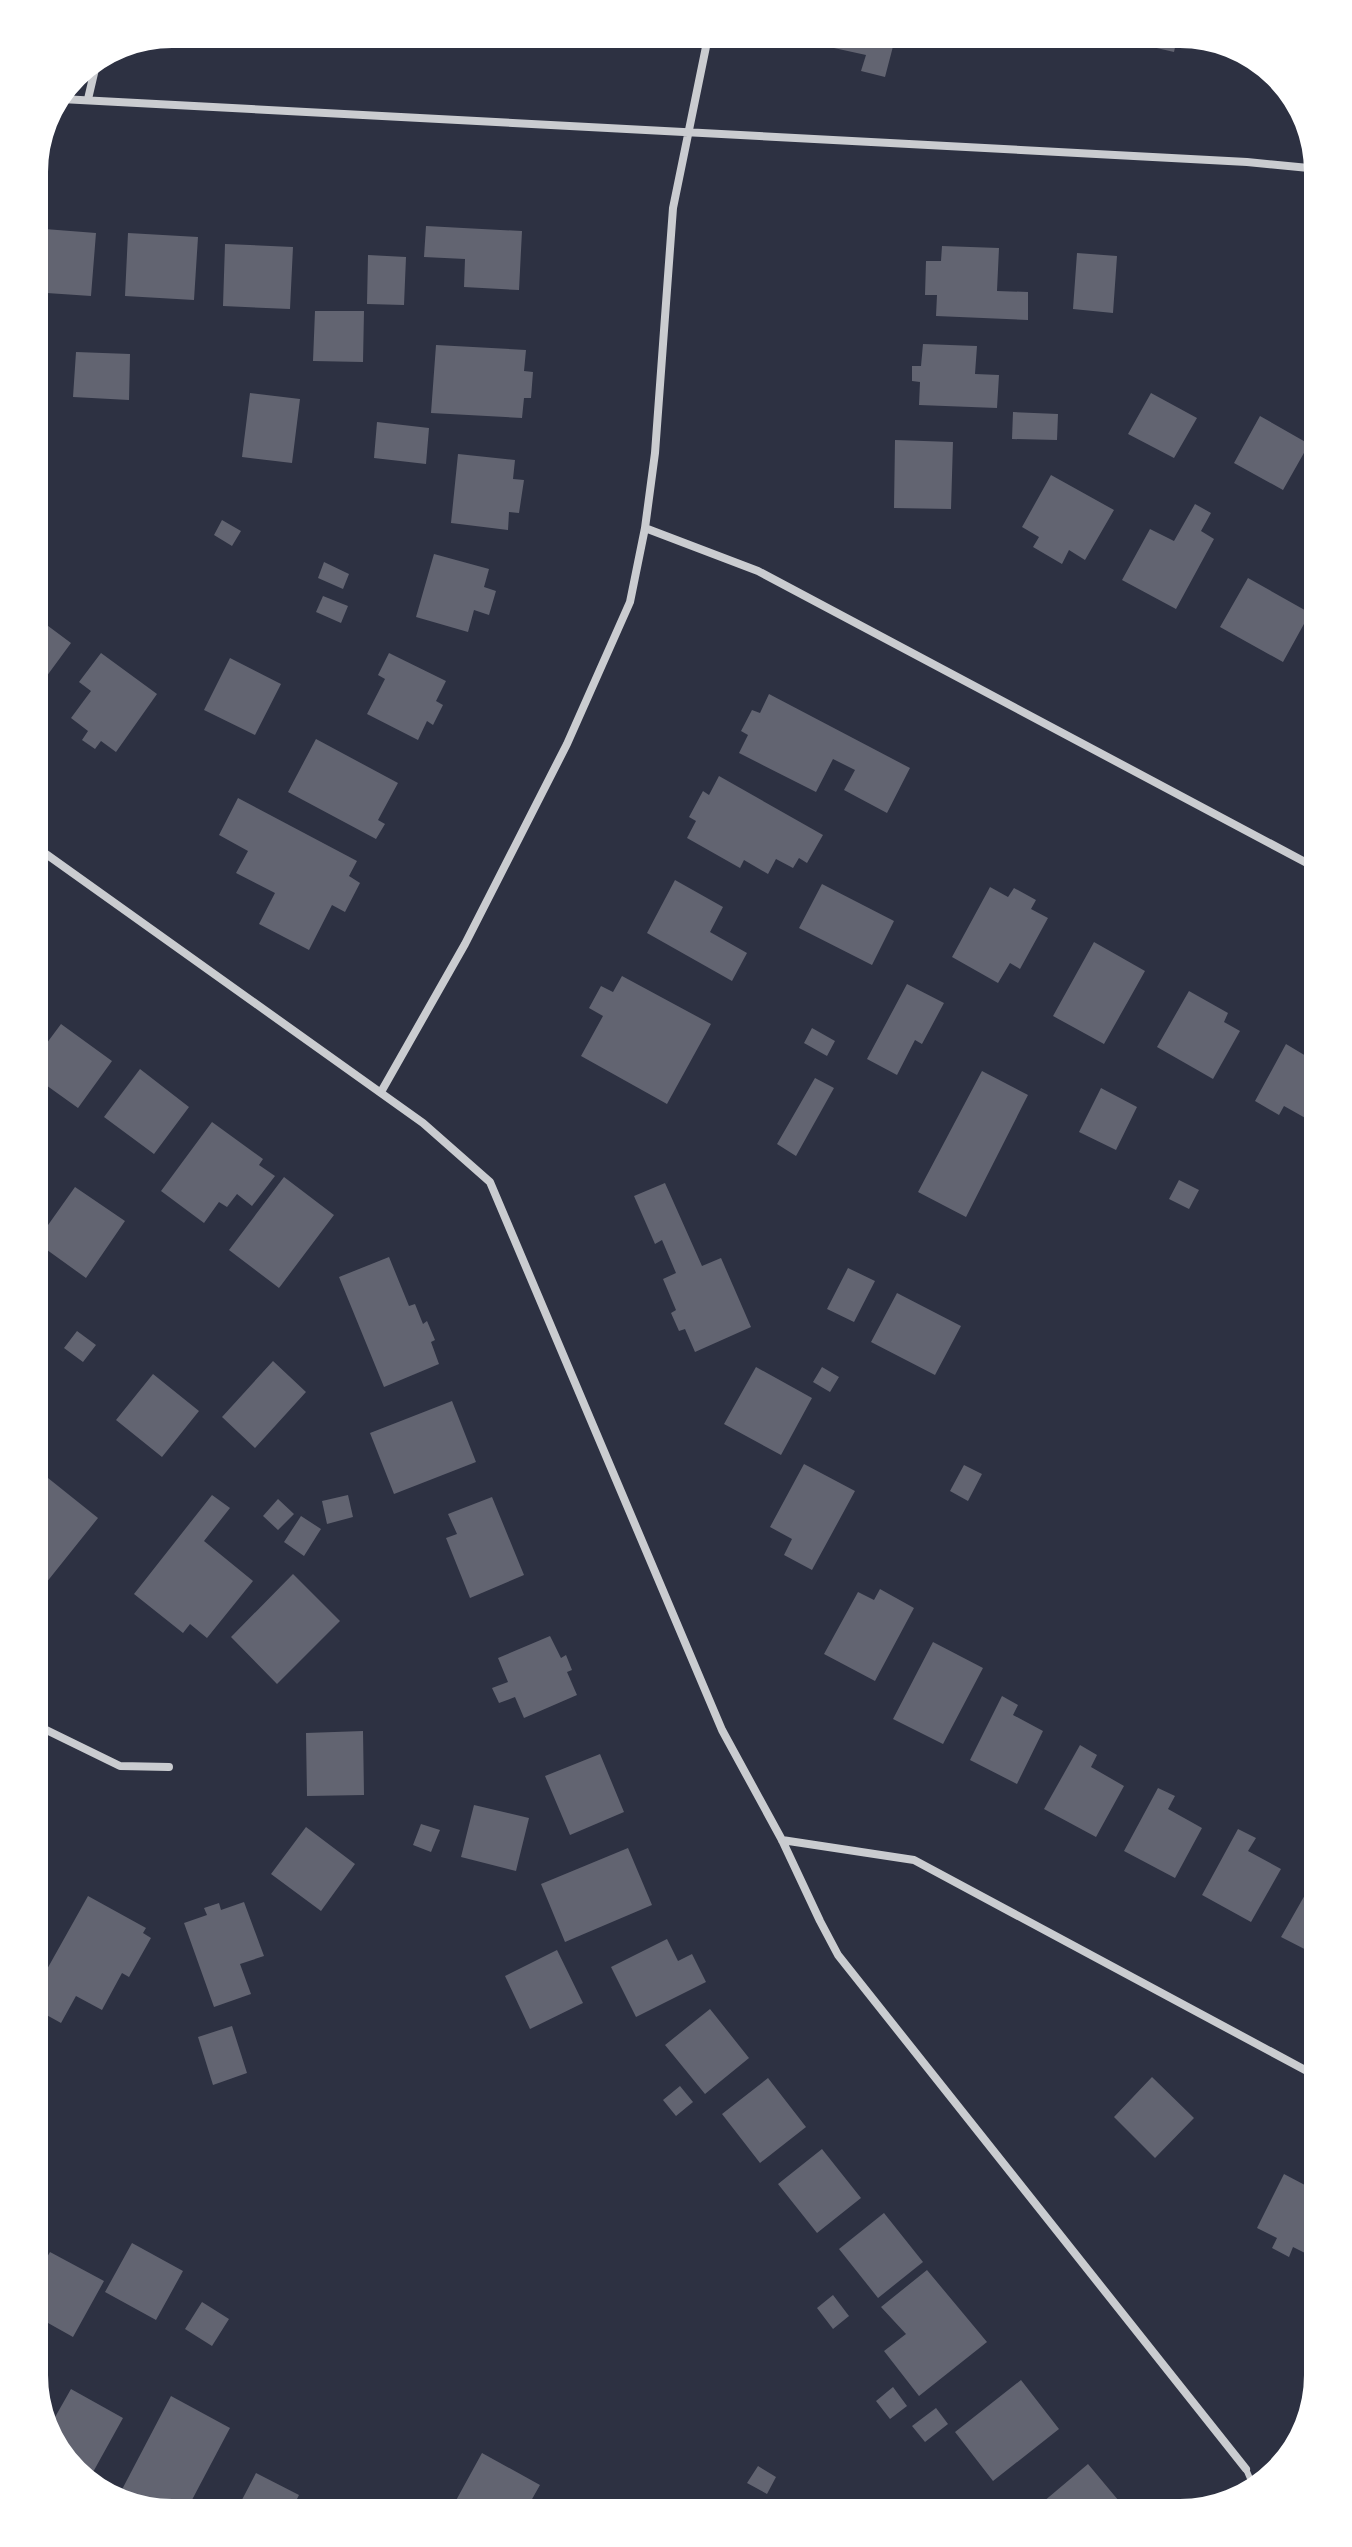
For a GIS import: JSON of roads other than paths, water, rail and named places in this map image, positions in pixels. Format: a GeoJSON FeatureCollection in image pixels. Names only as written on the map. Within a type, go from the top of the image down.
{"type":"FeatureCollection","features":[{"type":"Feature","properties":{"kind":"street"},"geometry":{"type":"LineString","coordinates":[[381,1092],[465,944],[567,744],[630,602],[645,528],[655,453],[673,208],[706,46]]}},
{"type":"Feature","properties":{"kind":"street"},"geometry":{"type":"LineString","coordinates":[[88,99],[94,74]]}},
{"type":"Feature","properties":{"kind":"street"},"geometry":{"type":"LineString","coordinates":[[70,99],[1216,160],[1306,168]]}},
{"type":"Feature","properties":{"kind":"street"},"geometry":{"type":"LineString","coordinates":[[645,528],[758,571],[1306,863]]}},
{"type":"Feature","properties":{"kind":"street"},"geometry":{"type":"LineString","coordinates":[[46,854],[423,1123],[490,1182],[722,1730],[782,1840],[838,1955],[1246,2469]]}},
{"type":"Feature","properties":{"kind":"street"},"geometry":{"type":"LineString","coordinates":[[46,1730],[120,1766],[169,1767]]}},
{"type":"Feature","properties":{"kind":"street"},"geometry":{"type":"LineString","coordinates":[[782,1840],[914,1860],[1306,2070]]}},
{"type":"Feature","properties":{"kind":"lane"},"geometry":{"type":"LineString","coordinates":[[1246,2469],[1250,2479]]}}]}
